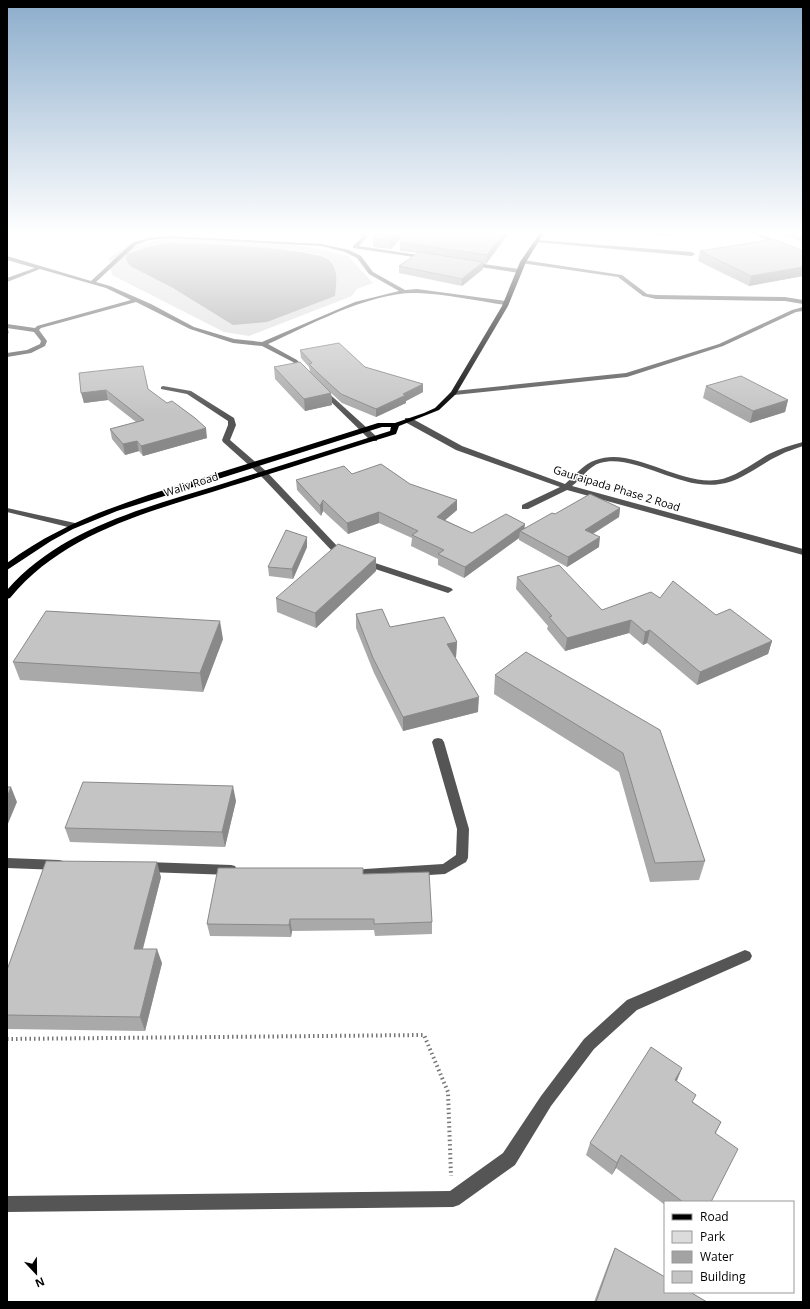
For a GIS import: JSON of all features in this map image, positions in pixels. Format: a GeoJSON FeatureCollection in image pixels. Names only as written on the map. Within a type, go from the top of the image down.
{"type":"FeatureCollection","features":[{"type":"Feature","properties":{"kind":"main road","name":"Waliv Road"},"geometry":{"type":"LineString","coordinates":[[7,567],[20,556],[72,525],[106,512],[251,464],[381,425],[396,425],[437,409],[454,392],[506,303],[510,294]]}},
{"type":"Feature","properties":{"kind":"main road","name":"Waliv Road"},"geometry":{"type":"LineString","coordinates":[[7,596],[41,563],[79,539],[120,519],[374,439],[393,432],[396,425]]}},
{"type":"Feature","properties":{"kind":"street"},"geometry":{"type":"LineString","coordinates":[[123,294],[149,305],[192,328],[233,341],[263,344],[295,361],[310,378]]}},
{"type":"Feature","properties":{"kind":"street"},"geometry":{"type":"LineString","coordinates":[[263,344],[361,301],[390,294]]}},
{"type":"Feature","properties":{"kind":"street"},"geometry":{"type":"LineString","coordinates":[[440,294],[506,303]]}},
{"type":"Feature","properties":{"kind":"street"},"geometry":{"type":"LineString","coordinates":[[644,294],[656,297],[778,299],[803,302]]}},
{"type":"Feature","properties":{"kind":"street"},"geometry":{"type":"LineString","coordinates":[[7,326],[36,330],[56,321],[136,300]]}},
{"type":"Feature","properties":{"kind":"street"},"geometry":{"type":"LineString","coordinates":[[454,392],[627,375],[721,345],[803,309]]}},
{"type":"Feature","properties":{"kind":"street"},"geometry":{"type":"LineString","coordinates":[[7,355],[29,352],[43,345],[44,341],[36,330]]}},
{"type":"Feature","properties":{"kind":"street"},"geometry":{"type":"LineString","coordinates":[[315,383],[374,439]]}},
{"type":"Feature","properties":{"kind":"street"},"geometry":{"type":"LineString","coordinates":[[163,388],[189,392],[231,420],[232,425],[226,440],[251,464],[263,473],[336,550],[345,555],[448,590]]}},
{"type":"Feature","properties":{"kind":"street","name":"Gauraipada Phase 2 Road"},"geometry":{"type":"LineString","coordinates":[[408,420],[459,448],[566,487],[803,552]]}},
{"type":"Feature","properties":{"kind":"street"},"geometry":{"type":"LineString","coordinates":[[525,507],[566,487],[592,464],[600,461],[614,460],[692,480],[720,482],[778,453],[803,444]]}},
{"type":"Feature","properties":{"kind":"street"},"geometry":{"type":"LineString","coordinates":[[7,510],[72,525]]}},
{"type":"Feature","properties":{"kind":"street"},"geometry":{"type":"LineString","coordinates":[[353,874],[445,869],[462,858],[464,829],[438,742]]}},
{"type":"Feature","properties":{"kind":"street"},"geometry":{"type":"LineString","coordinates":[[7,863],[70,865]]}},
{"type":"Feature","properties":{"kind":"street"},"geometry":{"type":"LineString","coordinates":[[133,867],[243,870]]}},
{"type":"Feature","properties":{"kind":"street"},"geometry":{"type":"LineString","coordinates":[[7,1204],[453,1199],[509,1159],[546,1101],[589,1044],[632,1005],[745,956]]}},
{"type":"Feature","properties":{"kind":"path"},"geometry":{"type":"LineString","coordinates":[[7,1039],[424,1035],[448,1092],[453,1199]]}},
{"type":"Feature","properties":{"kind":"green space"},"geometry":{"type":"Polygon","coordinates":[[[150,294],[353,294],[352,296],[249,336],[224,332],[150,294]]]}},
{"type":"Feature","properties":{"kind":"water"},"geometry":{"type":"Polygon","coordinates":[[[183,294],[335,294],[335,296],[267,322],[233,325],[183,294]]]}},
{"type":"Feature","properties":{"kind":"building"},"geometry":{"type":"Polygon","coordinates":[[[339,343],[365,367],[423,384],[403,394],[406,395],[376,409],[341,394],[309,364],[312,363],[300,350],[339,343]]]}},
{"type":"Feature","properties":{"kind":"building"},"geometry":{"type":"Polygon","coordinates":[[[300,362],[331,393],[304,399],[274,367],[300,362]]]}},
{"type":"Feature","properties":{"kind":"building"},"geometry":{"type":"Polygon","coordinates":[[[143,366],[148,389],[167,403],[172,401],[206,428],[141,446],[137,441],[123,444],[110,429],[144,420],[106,390],[81,393],[79,373],[143,366]]]}},
{"type":"Feature","properties":{"kind":"building"},"geometry":{"type":"Polygon","coordinates":[[[741,376],[788,400],[753,411],[706,386],[741,376]]]}},
{"type":"Feature","properties":{"kind":"building"},"geometry":{"type":"Polygon","coordinates":[[[381,464],[410,484],[457,500],[437,517],[472,533],[506,514],[525,524],[465,567],[438,554],[444,550],[412,535],[418,531],[379,512],[347,523],[323,500],[320,506],[296,480],[344,466],[352,474],[381,464]]]}},
{"type":"Feature","properties":{"kind":"building"},"geometry":{"type":"Polygon","coordinates":[[[590,494],[620,508],[585,530],[600,537],[568,557],[520,531],[552,513],[555,514],[590,494]]]}},
{"type":"Feature","properties":{"kind":"building"},"geometry":{"type":"Polygon","coordinates":[[[286,530],[307,537],[292,569],[268,567],[286,530]]]}},
{"type":"Feature","properties":{"kind":"building"},"geometry":{"type":"Polygon","coordinates":[[[338,544],[376,558],[315,613],[276,598],[338,544]]]}},
{"type":"Feature","properties":{"kind":"building"},"geometry":{"type":"Polygon","coordinates":[[[559,565],[602,610],[651,592],[660,598],[673,581],[716,615],[730,609],[772,641],[700,672],[650,630],[645,632],[631,620],[567,638],[549,617],[552,616],[517,577],[559,565]]]}},
{"type":"Feature","properties":{"kind":"building"},"geometry":{"type":"Polygon","coordinates":[[[382,609],[390,627],[444,617],[457,642],[447,644],[479,697],[403,717],[373,658],[356,614],[382,609]]]}},
{"type":"Feature","properties":{"kind":"building"},"geometry":{"type":"Polygon","coordinates":[[[46,611],[220,621],[200,673],[13,662],[46,611]]]}},
{"type":"Feature","properties":{"kind":"building"},"geometry":{"type":"Polygon","coordinates":[[[526,652],[660,730],[705,861],[655,863],[623,753],[495,675],[526,652]]]}},
{"type":"Feature","properties":{"kind":"building"},"geometry":{"type":"Polygon","coordinates":[[[83,782],[233,786],[222,832],[65,828],[83,782]]]}},
{"type":"Feature","properties":{"kind":"building"},"geometry":{"type":"Polygon","coordinates":[[[7,787],[11,787],[7,797],[7,787]]]}},
{"type":"Feature","properties":{"kind":"building"},"geometry":{"type":"Polygon","coordinates":[[[46,861],[157,862],[134,949],[157,949],[140,1017],[7,1015],[7,970],[46,861]]]}},
{"type":"Feature","properties":{"kind":"building"},"geometry":{"type":"Polygon","coordinates":[[[218,868],[363,868],[363,874],[429,872],[432,922],[374,924],[374,919],[290,919],[289,925],[207,924],[218,868]]]}},
{"type":"Feature","properties":{"kind":"building"},"geometry":{"type":"Polygon","coordinates":[[[651,1047],[682,1068],[675,1080],[696,1095],[692,1102],[721,1122],[715,1133],[738,1149],[712,1201],[682,1201],[621,1155],[617,1163],[590,1143],[651,1047]]]}},
{"type":"Feature","properties":{"kind":"building"},"geometry":{"type":"Polygon","coordinates":[[[615,1248],[664,1276],[664,1293],[692,1293],[707,1302],[596,1302],[615,1248]]]}}]}
